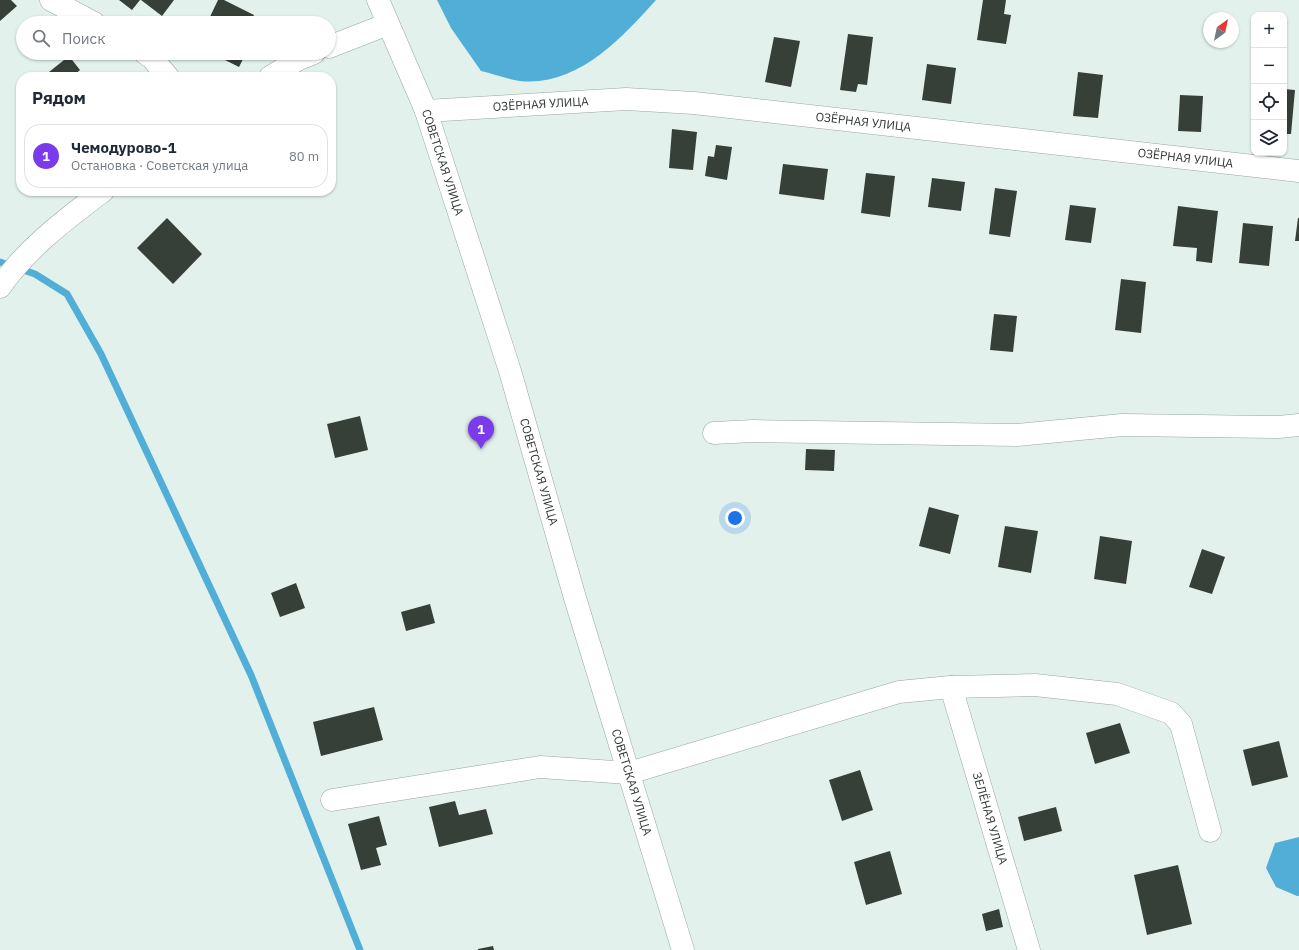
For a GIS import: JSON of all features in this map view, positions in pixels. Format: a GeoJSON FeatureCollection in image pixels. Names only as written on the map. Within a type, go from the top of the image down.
{"type":"FeatureCollection","features":[{"type":"Feature","properties":{"kind":"street"},"geometry":{"type":"LineString","coordinates":[[51,0],[81,16]]}},
{"type":"Feature","properties":{"kind":"street","name":"СОВЕТСКАЯ УЛИЦА"},"geometry":{"type":"LineString","coordinates":[[378,0],[426,111],[510,371],[575,598],[683,950]]}},
{"type":"Feature","properties":{"kind":"street"},"geometry":{"type":"LineString","coordinates":[[336,44],[388,24]]}},
{"type":"Feature","properties":{"kind":"street"},"geometry":{"type":"LineString","coordinates":[[154,60],[164,72]]}},
{"type":"Feature","properties":{"kind":"street"},"geometry":{"type":"LineString","coordinates":[[278,72],[297,60]]}},
{"type":"Feature","properties":{"kind":"street","name":"ОЗЁРНАЯ УЛИЦА"},"geometry":{"type":"LineString","coordinates":[[426,111],[626,99],[694,103],[1299,171]]}},
{"type":"Feature","properties":{"kind":"street"},"geometry":{"type":"LineString","coordinates":[[5,279],[63,221],[96,196]]}},
{"type":"Feature","properties":{"kind":"street"},"geometry":{"type":"LineString","coordinates":[[714,433],[753,431],[1017,435],[1122,425],[1280,427],[1299,425]]}},
{"type":"Feature","properties":{"kind":"street"},"geometry":{"type":"LineString","coordinates":[[332,800],[540,767],[629,773],[899,692],[952,686],[1035,684],[1117,694],[1171,713],[1181,724],[1210,831]]}},
{"type":"Feature","properties":{"kind":"street","name":"ЗЕЛЁНАЯ УЛИЦА"},"geometry":{"type":"LineString","coordinates":[[952,686],[1029,950]]}},
{"type":"Feature","properties":{"kind":"water"},"geometry":{"type":"Polygon","coordinates":[[[437,0],[656,0],[613,44],[597,57],[579,68],[561,76],[541,81],[520,81],[481,71],[451,28],[437,0]]]}},
{"type":"Feature","properties":{"kind":"water"},"geometry":{"type":"Polygon","coordinates":[[[1299,837],[1299,896],[1297,896],[1276,887],[1266,868],[1275,843],[1299,837]]]}},
{"type":"Feature","properties":{"kind":"building"},"geometry":{"type":"Polygon","coordinates":[[[0,0],[11,0],[17,6],[0,21],[0,0]]]}},
{"type":"Feature","properties":{"kind":"building"},"geometry":{"type":"Polygon","coordinates":[[[119,0],[140,0],[132,10],[119,0]]]}},
{"type":"Feature","properties":{"kind":"building"},"geometry":{"type":"Polygon","coordinates":[[[141,0],[174,0],[162,16],[141,0]]]}},
{"type":"Feature","properties":{"kind":"building"},"geometry":{"type":"Polygon","coordinates":[[[218,0],[224,0],[254,15],[254,16],[210,16],[218,0]]]}},
{"type":"Feature","properties":{"kind":"building"},"geometry":{"type":"Polygon","coordinates":[[[983,0],[1006,0],[1004,14],[1011,15],[1006,44],[977,40],[983,0]]]}},
{"type":"Feature","properties":{"kind":"building"},"geometry":{"type":"Polygon","coordinates":[[[848,34],[873,37],[867,85],[858,84],[856,92],[840,90],[848,34]]]}},
{"type":"Feature","properties":{"kind":"building"},"geometry":{"type":"Polygon","coordinates":[[[774,37],[800,41],[791,87],[765,82],[774,37]]]}},
{"type":"Feature","properties":{"kind":"building"},"geometry":{"type":"Polygon","coordinates":[[[64,60],[72,60],[80,70],[78,72],[49,72],[64,60]]]}},
{"type":"Feature","properties":{"kind":"building"},"geometry":{"type":"Polygon","coordinates":[[[225,60],[242,60],[239,67],[225,60]]]}},
{"type":"Feature","properties":{"kind":"building"},"geometry":{"type":"Polygon","coordinates":[[[927,64],[956,68],[951,104],[922,100],[927,64]]]}},
{"type":"Feature","properties":{"kind":"building"},"geometry":{"type":"Polygon","coordinates":[[[1078,72],[1103,75],[1098,118],[1073,116],[1078,72]]]}},
{"type":"Feature","properties":{"kind":"building"},"geometry":{"type":"Polygon","coordinates":[[[1287,89],[1295,90],[1291,134],[1287,134],[1287,89]]]}},
{"type":"Feature","properties":{"kind":"building"},"geometry":{"type":"Polygon","coordinates":[[[1180,95],[1203,96],[1201,132],[1178,131],[1180,95]]]}},
{"type":"Feature","properties":{"kind":"building"},"geometry":{"type":"Polygon","coordinates":[[[672,129],[697,132],[693,170],[669,168],[672,129]]]}},
{"type":"Feature","properties":{"kind":"building"},"geometry":{"type":"Polygon","coordinates":[[[716,145],[732,147],[727,180],[705,176],[708,156],[714,157],[716,145]]]}},
{"type":"Feature","properties":{"kind":"building"},"geometry":{"type":"Polygon","coordinates":[[[783,164],[828,169],[824,200],[779,194],[783,164]]]}},
{"type":"Feature","properties":{"kind":"building"},"geometry":{"type":"Polygon","coordinates":[[[866,173],[895,176],[890,217],[861,213],[866,173]]]}},
{"type":"Feature","properties":{"kind":"building"},"geometry":{"type":"Polygon","coordinates":[[[932,178],[965,182],[961,211],[928,207],[932,178]]]}},
{"type":"Feature","properties":{"kind":"building"},"geometry":{"type":"Polygon","coordinates":[[[995,188],[1017,191],[1010,237],[989,234],[995,188]]]}},
{"type":"Feature","properties":{"kind":"building"},"geometry":{"type":"Polygon","coordinates":[[[1070,205],[1096,208],[1091,243],[1065,240],[1070,205]]]}},
{"type":"Feature","properties":{"kind":"building"},"geometry":{"type":"Polygon","coordinates":[[[1178,206],[1218,211],[1212,263],[1196,261],[1197,248],[1173,246],[1178,206]]]}},
{"type":"Feature","properties":{"kind":"building"},"geometry":{"type":"Polygon","coordinates":[[[167,218],[202,254],[173,284],[137,248],[167,218]]]}},
{"type":"Feature","properties":{"kind":"building"},"geometry":{"type":"Polygon","coordinates":[[[1298,218],[1299,241],[1295,241],[1298,218]]]}},
{"type":"Feature","properties":{"kind":"building"},"geometry":{"type":"Polygon","coordinates":[[[1243,223],[1273,226],[1269,266],[1239,263],[1243,223]]]}},
{"type":"Feature","properties":{"kind":"building"},"geometry":{"type":"Polygon","coordinates":[[[1121,279],[1146,282],[1141,333],[1115,330],[1121,279]]]}},
{"type":"Feature","properties":{"kind":"building"},"geometry":{"type":"Polygon","coordinates":[[[994,314],[1017,316],[1013,352],[990,350],[994,314]]]}},
{"type":"Feature","properties":{"kind":"building"},"geometry":{"type":"Polygon","coordinates":[[[360,416],[368,450],[335,458],[327,424],[360,416]]]}},
{"type":"Feature","properties":{"kind":"building"},"geometry":{"type":"Polygon","coordinates":[[[806,449],[835,450],[834,471],[805,470],[806,449]]]}},
{"type":"Feature","properties":{"kind":"building"},"geometry":{"type":"Polygon","coordinates":[[[929,507],[959,515],[950,554],[919,546],[929,507]]]}},
{"type":"Feature","properties":{"kind":"building"},"geometry":{"type":"Polygon","coordinates":[[[1005,526],[1038,531],[1031,573],[998,567],[1005,526]]]}},
{"type":"Feature","properties":{"kind":"building"},"geometry":{"type":"Polygon","coordinates":[[[1100,536],[1132,541],[1126,584],[1094,579],[1100,536]]]}},
{"type":"Feature","properties":{"kind":"building"},"geometry":{"type":"Polygon","coordinates":[[[1202,549],[1225,557],[1212,594],[1189,587],[1202,549]]]}},
{"type":"Feature","properties":{"kind":"building"},"geometry":{"type":"Polygon","coordinates":[[[296,583],[305,608],[280,617],[271,593],[296,583]]]}},
{"type":"Feature","properties":{"kind":"building"},"geometry":{"type":"Polygon","coordinates":[[[430,604],[435,623],[406,631],[401,612],[430,604]]]}},
{"type":"Feature","properties":{"kind":"building"},"geometry":{"type":"Polygon","coordinates":[[[374,707],[383,740],[321,756],[313,722],[374,707]]]}},
{"type":"Feature","properties":{"kind":"building"},"geometry":{"type":"Polygon","coordinates":[[[1120,723],[1130,753],[1095,764],[1086,733],[1120,723]]]}},
{"type":"Feature","properties":{"kind":"building"},"geometry":{"type":"Polygon","coordinates":[[[1279,741],[1288,777],[1252,786],[1243,750],[1279,741]]]}},
{"type":"Feature","properties":{"kind":"building"},"geometry":{"type":"Polygon","coordinates":[[[860,770],[873,810],[842,821],[829,780],[860,770]]]}},
{"type":"Feature","properties":{"kind":"building"},"geometry":{"type":"Polygon","coordinates":[[[455,801],[459,815],[486,809],[493,834],[439,847],[429,807],[455,801]]]}},
{"type":"Feature","properties":{"kind":"building"},"geometry":{"type":"Polygon","coordinates":[[[1056,807],[1062,831],[1024,841],[1018,817],[1056,807]]]}},
{"type":"Feature","properties":{"kind":"building"},"geometry":{"type":"Polygon","coordinates":[[[379,816],[387,845],[376,848],[381,865],[361,870],[348,824],[379,816]]]}},
{"type":"Feature","properties":{"kind":"building"},"geometry":{"type":"Polygon","coordinates":[[[890,851],[902,894],[866,905],[854,862],[890,851]]]}},
{"type":"Feature","properties":{"kind":"building"},"geometry":{"type":"Polygon","coordinates":[[[1178,865],[1192,924],[1147,935],[1134,875],[1178,865]]]}},
{"type":"Feature","properties":{"kind":"building"},"geometry":{"type":"Polygon","coordinates":[[[999,909],[1003,927],[986,931],[982,914],[999,909]]]}},
{"type":"Feature","properties":{"kind":"building"},"geometry":{"type":"Polygon","coordinates":[[[493,946],[494,950],[478,950],[478,949],[493,946]]]}},
{"type":"Feature","properties":{"kind":"waterway"},"geometry":{"type":"LineString","coordinates":[[0,262],[35,274],[67,294],[101,354],[251,675],[360,950]]}},
{"type":"Feature","properties":{"kind":"place","name":"Чемодурово-1"},"geometry":{"type":"Point","coordinates":[481,449]}}]}
